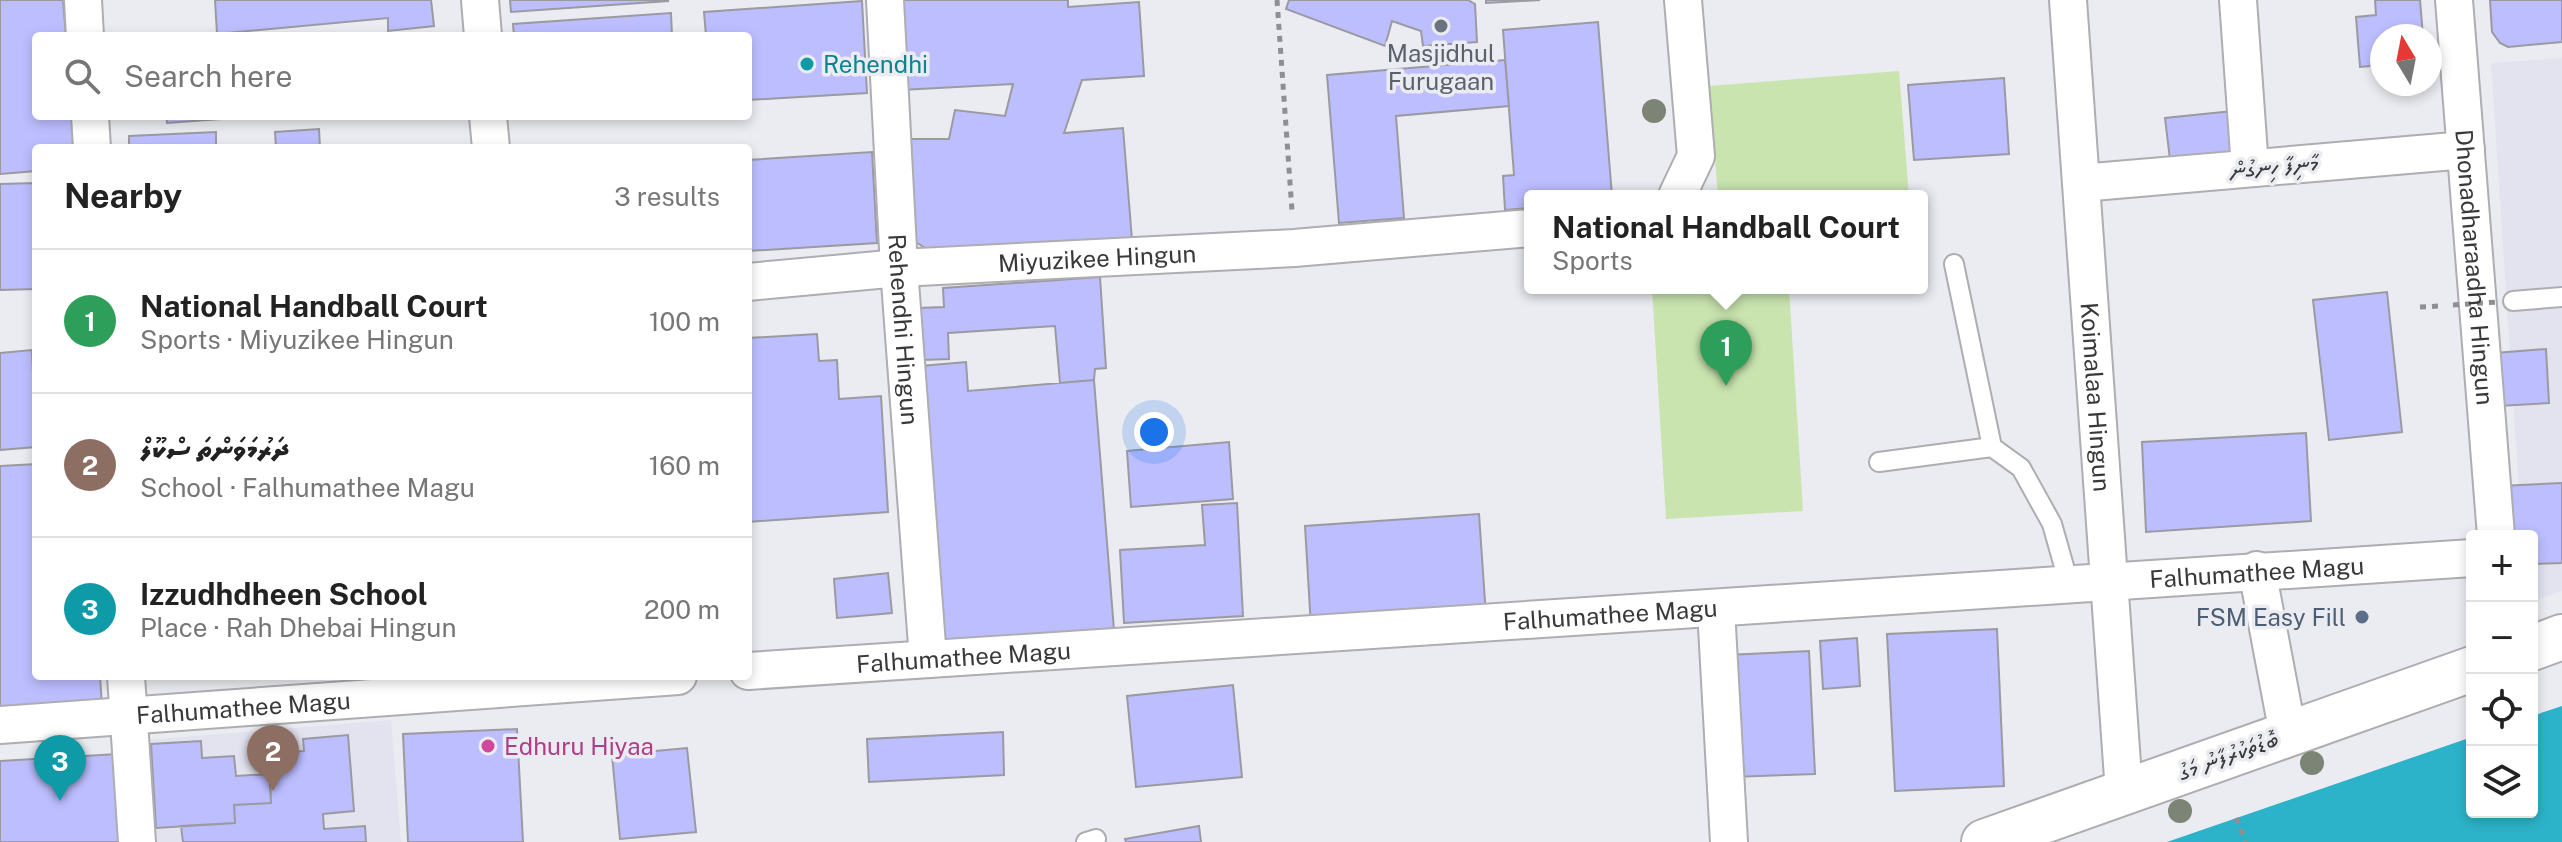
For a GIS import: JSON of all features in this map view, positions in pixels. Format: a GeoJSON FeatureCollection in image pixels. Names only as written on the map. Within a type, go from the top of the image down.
{"type":"FeatureCollection","features":[{"type":"Feature","properties":{"kind":"main road"},"geometry":{"type":"LineString","coordinates":[[2538,646],[2562,637]]}},
{"type":"Feature","properties":{"kind":"main road","name":"ބޮޑުތަކުރުފާނު މަގު"},"geometry":{"type":"LineString","coordinates":[[1984,842],[2466,671]]}},
{"type":"Feature","properties":{"kind":"street"},"geometry":{"type":"LineString","coordinates":[[83,0],[85,32]]}},
{"type":"Feature","properties":{"kind":"street"},"geometry":{"type":"LineString","coordinates":[[480,0],[483,32]]}},
{"type":"Feature","properties":{"kind":"street","name":"Rehendhi Hingun"},"geometry":{"type":"LineString","coordinates":[[885,0],[899,268],[928,659]]}},
{"type":"Feature","properties":{"kind":"street"},"geometry":{"type":"LineString","coordinates":[[1680,190],[1696,156],[1683,0]]}},
{"type":"Feature","properties":{"kind":"street","name":"Koimalaa Hingun"},"geometry":{"type":"LineString","coordinates":[[2068,0],[2124,792]]}},
{"type":"Feature","properties":{"kind":"street"},"geometry":{"type":"LineString","coordinates":[[2238,0],[2250,168]]}},
{"type":"Feature","properties":{"kind":"street","name":"Dhonadharaadha Hingun"},"geometry":{"type":"LineString","coordinates":[[2454,0],[2496,530]]}},
{"type":"Feature","properties":{"kind":"street"},"geometry":{"type":"LineString","coordinates":[[90,120],[92,144]]}},
{"type":"Feature","properties":{"kind":"street"},"geometry":{"type":"LineString","coordinates":[[488,120],[491,144]]}},
{"type":"Feature","properties":{"kind":"street","name":"މާނިފާ ހިނގުން"},"geometry":{"type":"LineString","coordinates":[[2081,183],[2466,150]]}},
{"type":"Feature","properties":{"kind":"street","name":"Miyuzikee Hingun"},"geometry":{"type":"LineString","coordinates":[[752,282],[899,268],[1294,248],[1524,229]]}},
{"type":"Feature","properties":{"kind":"street","name":"Falhumathee Magu"},"geometry":{"type":"LineString","coordinates":[[752,671],[2466,558]]}},
{"type":"Feature","properties":{"kind":"street"},"geometry":{"type":"LineString","coordinates":[[2257,570],[2288,734]]}},
{"type":"Feature","properties":{"kind":"street"},"geometry":{"type":"LineString","coordinates":[[1716,609],[1729,842]]}},
{"type":"Feature","properties":{"kind":"street"},"geometry":{"type":"LineString","coordinates":[[126,680],[137,842]]}},
{"type":"Feature","properties":{"kind":"street","name":"Falhumathee Magu"},"geometry":{"type":"LineString","coordinates":[[0,725],[559,680]]}},
{"type":"Feature","properties":{"kind":"lane"},"geometry":{"type":"LineString","coordinates":[[1954,264],[1992,447],[2021,468],[2052,524],[2069,584]]}},
{"type":"Feature","properties":{"kind":"lane"},"geometry":{"type":"LineString","coordinates":[[2505,301],[2562,297]]}},
{"type":"Feature","properties":{"kind":"lane"},"geometry":{"type":"LineString","coordinates":[[1879,462],[1992,447]]}},
{"type":"Feature","properties":{"kind":"path"},"geometry":{"type":"LineString","coordinates":[[1277,0],[1294,248]]}},
{"type":"Feature","properties":{"kind":"path"},"geometry":{"type":"LineString","coordinates":[[2420,307],[2505,301]]}},
{"type":"Feature","properties":{"kind":"path"},"geometry":{"type":"LineString","coordinates":[[2236,818],[2246,842]]}},
{"type":"Feature","properties":{"kind":"shaded area"},"geometry":{"type":"Polygon","coordinates":[[[2562,58],[2562,591],[2538,600],[2538,530],[2522,530],[2491,63],[2562,58]]]}},
{"type":"Feature","properties":{"kind":"shaded area"},"geometry":{"type":"Polygon","coordinates":[[[391,720],[401,842],[154,842],[145,740],[391,720]]]}},
{"type":"Feature","properties":{"kind":"green space"},"geometry":{"type":"Polygon","coordinates":[[[1899,71],[1909,190],[1718,190],[1709,86],[1899,71]]]}},
{"type":"Feature","properties":{"kind":"green space"},"geometry":{"type":"Polygon","coordinates":[[[1652,294],[1789,294],[1803,511],[1666,519],[1652,294]]]}},
{"type":"Feature","properties":{"kind":"water"},"geometry":{"type":"Polygon","coordinates":[[[2562,706],[2562,842],[2167,842],[2466,739],[2466,818],[2538,818],[2538,714],[2562,706]]]}},
{"type":"Feature","properties":{"kind":"building"},"geometry":{"type":"Polygon","coordinates":[[[0,0],[63,0],[66,32],[32,32],[32,120],[72,120],[75,144],[32,144],[32,171],[0,174],[0,0]]]}},
{"type":"Feature","properties":{"kind":"building"},"geometry":{"type":"Polygon","coordinates":[[[215,0],[431,0],[434,26],[388,31],[388,18],[217,32],[215,0]]]}},
{"type":"Feature","properties":{"kind":"building"},"geometry":{"type":"Polygon","coordinates":[[[510,0],[668,0],[668,1],[511,12],[510,0]]]}},
{"type":"Feature","properties":{"kind":"building"},"geometry":{"type":"Polygon","coordinates":[[[886,0],[1068,0],[1068,7],[1139,2],[1144,76],[1082,80],[1064,133],[1123,128],[1132,240],[938,256],[914,241],[905,139],[949,139],[955,110],[1005,116],[1013,84],[901,90],[886,0]]]}},
{"type":"Feature","properties":{"kind":"building","name":"Masjidhul Furugaan"},"geometry":{"type":"Polygon","coordinates":[[[1289,0],[1468,0],[1475,4],[1477,42],[1423,46],[1421,31],[1392,21],[1385,46],[1286,9],[1289,0]]]}},
{"type":"Feature","properties":{"kind":"building"},"geometry":{"type":"Polygon","coordinates":[[[1486,0],[1540,0],[1486,3],[1486,0]]]}},
{"type":"Feature","properties":{"kind":"building"},"geometry":{"type":"Polygon","coordinates":[[[2375,0],[2420,0],[2422,24],[2370,24],[2370,66],[2360,67],[2356,17],[2376,15],[2375,0]]]}},
{"type":"Feature","properties":{"kind":"building"},"geometry":{"type":"Polygon","coordinates":[[[2490,0],[2562,0],[2562,42],[2508,47],[2500,43],[2492,32],[2490,0]]]}},
{"type":"Feature","properties":{"kind":"building","name":"Rehendhi"},"geometry":{"type":"Polygon","coordinates":[[[862,1],[867,93],[752,100],[752,32],[706,32],[704,12],[862,1]]]}},
{"type":"Feature","properties":{"kind":"building"},"geometry":{"type":"Polygon","coordinates":[[[671,13],[672,32],[514,32],[513,24],[671,13]]]}},
{"type":"Feature","properties":{"kind":"building"},"geometry":{"type":"Polygon","coordinates":[[[1598,22],[1612,190],[1524,190],[1524,208],[1505,210],[1503,176],[1514,175],[1503,30],[1598,22]]]}},
{"type":"Feature","properties":{"kind":"building"},"geometry":{"type":"Polygon","coordinates":[[[1505,60],[1509,106],[1396,116],[1404,218],[1339,223],[1327,75],[1505,60]]]}},
{"type":"Feature","properties":{"kind":"building"},"geometry":{"type":"Polygon","coordinates":[[[2004,78],[2009,154],[1914,160],[1908,85],[2004,78]]]}},
{"type":"Feature","properties":{"kind":"building"},"geometry":{"type":"Polygon","coordinates":[[[2242,110],[2239,161],[2171,168],[2165,118],[2242,110]]]}},
{"type":"Feature","properties":{"kind":"building"},"geometry":{"type":"Polygon","coordinates":[[[167,120],[208,120],[167,123],[167,120]]]}},
{"type":"Feature","properties":{"kind":"building"},"geometry":{"type":"Polygon","coordinates":[[[319,129],[320,144],[276,144],[275,132],[319,129]]]}},
{"type":"Feature","properties":{"kind":"building"},"geometry":{"type":"Polygon","coordinates":[[[216,132],[216,144],[129,144],[129,136],[216,132]]]}},
{"type":"Feature","properties":{"kind":"building"},"geometry":{"type":"Polygon","coordinates":[[[872,152],[877,243],[752,251],[752,160],[872,152]]]}},
{"type":"Feature","properties":{"kind":"building"},"geometry":{"type":"Polygon","coordinates":[[[32,183],[32,289],[0,290],[0,184],[32,183]]]}},
{"type":"Feature","properties":{"kind":"building"},"geometry":{"type":"Polygon","coordinates":[[[1100,277],[1106,368],[1095,369],[1094,380],[1060,383],[1055,326],[948,333],[949,359],[922,360],[918,308],[944,307],[943,288],[1100,277]]]}},
{"type":"Feature","properties":{"kind":"building"},"geometry":{"type":"Polygon","coordinates":[[[2387,292],[2402,432],[2329,440],[2313,300],[2387,292]]]}},
{"type":"Feature","properties":{"kind":"building"},"geometry":{"type":"Polygon","coordinates":[[[817,334],[819,361],[837,360],[839,399],[881,396],[888,512],[752,522],[752,338],[817,334]]]}},
{"type":"Feature","properties":{"kind":"building"},"geometry":{"type":"Polygon","coordinates":[[[2546,349],[2549,403],[2499,406],[2495,353],[2546,349]]]}},
{"type":"Feature","properties":{"kind":"building"},"geometry":{"type":"Polygon","coordinates":[[[32,350],[32,447],[0,450],[0,353],[32,350]]]}},
{"type":"Feature","properties":{"kind":"building"},"geometry":{"type":"Polygon","coordinates":[[[966,362],[968,391],[1094,380],[1114,630],[943,645],[921,366],[966,362]]]}},
{"type":"Feature","properties":{"kind":"building"},"geometry":{"type":"Polygon","coordinates":[[[2306,433],[2311,521],[2146,532],[2142,442],[2306,433]]]}},
{"type":"Feature","properties":{"kind":"building"},"geometry":{"type":"Polygon","coordinates":[[[1229,442],[1233,499],[1131,507],[1127,451],[1229,442]]]}},
{"type":"Feature","properties":{"kind":"building"},"geometry":{"type":"Polygon","coordinates":[[[32,464],[32,680],[100,680],[102,706],[0,712],[0,466],[32,464]]]}},
{"type":"Feature","properties":{"kind":"building"},"geometry":{"type":"Polygon","coordinates":[[[2562,483],[2562,563],[2538,564],[2538,530],[2503,530],[2501,486],[2562,483]]]}},
{"type":"Feature","properties":{"kind":"building"},"geometry":{"type":"Polygon","coordinates":[[[1237,503],[1243,616],[1124,623],[1120,550],[1205,545],[1202,505],[1237,503]]]}},
{"type":"Feature","properties":{"kind":"building"},"geometry":{"type":"Polygon","coordinates":[[[1479,514],[1486,616],[1311,627],[1305,526],[1479,514]]]}},
{"type":"Feature","properties":{"kind":"building"},"geometry":{"type":"Polygon","coordinates":[[[888,573],[892,613],[837,618],[834,579],[888,573]]]}},
{"type":"Feature","properties":{"kind":"building"},"geometry":{"type":"Polygon","coordinates":[[[1997,629],[2004,786],[1895,791],[1887,634],[1997,629]]]}},
{"type":"Feature","properties":{"kind":"building"},"geometry":{"type":"Polygon","coordinates":[[[1857,638],[1860,686],[1823,689],[1820,641],[1857,638]]]}},
{"type":"Feature","properties":{"kind":"building"},"geometry":{"type":"Polygon","coordinates":[[[1809,651],[1815,774],[1732,777],[1727,655],[1809,651]]]}},
{"type":"Feature","properties":{"kind":"building"},"geometry":{"type":"Polygon","coordinates":[[[1233,685],[1242,777],[1136,787],[1127,696],[1233,685]]]}},
{"type":"Feature","properties":{"kind":"building"},"geometry":{"type":"Polygon","coordinates":[[[517,729],[523,842],[408,842],[403,734],[517,729]]]}},
{"type":"Feature","properties":{"kind":"building"},"geometry":{"type":"Polygon","coordinates":[[[1003,732],[1004,775],[869,782],[867,739],[1003,732]]]}},
{"type":"Feature","properties":{"kind":"building"},"geometry":{"type":"Polygon","coordinates":[[[348,735],[354,811],[323,814],[324,829],[365,826],[366,842],[183,842],[181,826],[235,823],[234,805],[271,803],[268,753],[304,751],[303,739],[348,735]]]}},
{"type":"Feature","properties":{"kind":"building"},"geometry":{"type":"Polygon","coordinates":[[[201,741],[202,758],[234,756],[236,776],[270,774],[271,803],[234,805],[235,823],[156,828],[151,744],[201,741]]]}},
{"type":"Feature","properties":{"kind":"building"},"geometry":{"type":"Polygon","coordinates":[[[687,748],[696,832],[620,839],[612,755],[687,748]]]}},
{"type":"Feature","properties":{"kind":"building"},"geometry":{"type":"Polygon","coordinates":[[[117,754],[123,842],[0,842],[0,761],[117,754]]]}},
{"type":"Feature","properties":{"kind":"building"},"geometry":{"type":"Polygon","coordinates":[[[1199,826],[1201,842],[1126,842],[1125,839],[1199,826]]]}},
{"type":"Feature","properties":{"kind":"place","name":"Masjidhul Furugaan"},"geometry":{"type":"Point","coordinates":[1441,26]}},
{"type":"Feature","properties":{"kind":"place","name":"Rehendhi"},"geometry":{"type":"Point","coordinates":[807,64]}},
{"type":"Feature","properties":{"kind":"place","name":"National Handball Court"},"geometry":{"type":"Point","coordinates":[1726,386]}},
{"type":"Feature","properties":{"kind":"place","name":"FSM Easy Fill"},"geometry":{"type":"Point","coordinates":[2362,617]}},
{"type":"Feature","properties":{"kind":"place","name":"Edhuru Hiyaa"},"geometry":{"type":"Point","coordinates":[488,746]}},
{"type":"Feature","properties":{"kind":"place","name":"ދަރުމަވަންތަ ސްކޫލް"},"geometry":{"type":"Point","coordinates":[273,791]}},
{"type":"Feature","properties":{"kind":"place","name":"Izzudhdheen School"},"geometry":{"type":"Point","coordinates":[60,801]}}]}
